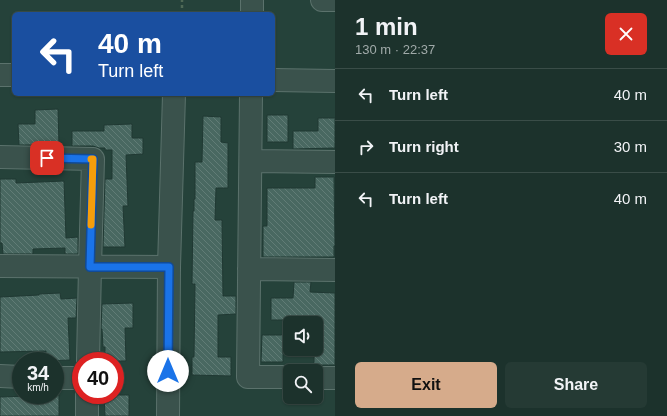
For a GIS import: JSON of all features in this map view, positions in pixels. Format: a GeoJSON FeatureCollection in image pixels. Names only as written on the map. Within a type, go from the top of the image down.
{"type":"FeatureCollection","features":[{"type":"Feature","properties":{"kind":"street"},"geometry":{"type":"LineString","coordinates":[[252,0],[252,12]]}},
{"type":"Feature","properties":{"kind":"street"},"geometry":{"type":"LineString","coordinates":[[322,0],[335,0]]}},
{"type":"Feature","properties":{"kind":"street"},"geometry":{"type":"LineString","coordinates":[[0,75],[12,75]]}},
{"type":"Feature","properties":{"kind":"street"},"geometry":{"type":"LineString","coordinates":[[275,80],[335,82]]}},
{"type":"Feature","properties":{"kind":"street"},"geometry":{"type":"LineString","coordinates":[[168,416],[169,267],[174,96]]}},
{"type":"Feature","properties":{"kind":"street"},"geometry":{"type":"LineString","coordinates":[[251,96],[248,377],[283,377]]}},
{"type":"Feature","properties":{"kind":"street"},"geometry":{"type":"LineString","coordinates":[[0,157],[93,159],[88,352]]}},
{"type":"Feature","properties":{"kind":"street"},"geometry":{"type":"LineString","coordinates":[[251,161],[335,162]]}},
{"type":"Feature","properties":{"kind":"street"},"geometry":{"type":"LineString","coordinates":[[0,266],[169,267]]}},
{"type":"Feature","properties":{"kind":"street"},"geometry":{"type":"LineString","coordinates":[[249,269],[335,270]]}},
{"type":"Feature","properties":{"kind":"street"},"geometry":{"type":"LineString","coordinates":[[0,376],[12,377]]}},
{"type":"Feature","properties":{"kind":"street"},"geometry":{"type":"LineString","coordinates":[[323,378],[335,378]]}},
{"type":"Feature","properties":{"kind":"street"},"geometry":{"type":"LineString","coordinates":[[87,404],[87,416]]}},
{"type":"Feature","properties":{"kind":"path"},"geometry":{"type":"LineString","coordinates":[[182,0],[182,12]]}},
{"type":"Feature","properties":{"kind":"building"},"geometry":{"type":"Polygon","coordinates":[[[58,109],[59,145],[19,145],[18,124],[35,124],[35,110],[58,109]]]}},
{"type":"Feature","properties":{"kind":"building"},"geometry":{"type":"Polygon","coordinates":[[[267,115],[288,115],[288,142],[267,142],[267,115]]]}},
{"type":"Feature","properties":{"kind":"building"},"geometry":{"type":"Polygon","coordinates":[[[203,116],[221,117],[221,142],[228,143],[228,188],[216,188],[215,220],[222,220],[223,296],[236,296],[236,314],[218,315],[218,357],[231,357],[231,376],[192,375],[192,357],[194,357],[195,284],[192,284],[195,162],[202,162],[203,116]]]}},
{"type":"Feature","properties":{"kind":"building"},"geometry":{"type":"Polygon","coordinates":[[[318,118],[335,118],[335,148],[293,149],[293,131],[318,131],[318,118]]]}},
{"type":"Feature","properties":{"kind":"building"},"geometry":{"type":"Polygon","coordinates":[[[132,124],[132,138],[143,138],[143,154],[126,155],[128,206],[123,206],[125,247],[103,247],[105,179],[112,179],[112,150],[105,150],[105,148],[93,146],[72,146],[72,131],[104,131],[104,125],[132,124]]]}},
{"type":"Feature","properties":{"kind":"building"},"geometry":{"type":"Polygon","coordinates":[[[315,177],[334,177],[334,257],[263,257],[263,226],[267,226],[267,188],[315,188],[315,177]]]}},
{"type":"Feature","properties":{"kind":"building"},"geometry":{"type":"Polygon","coordinates":[[[0,179],[16,179],[16,183],[64,181],[66,238],[78,237],[78,254],[65,254],[65,248],[33,249],[33,254],[3,254],[2,243],[0,243],[0,179]]]}},
{"type":"Feature","properties":{"kind":"building"},"geometry":{"type":"Polygon","coordinates":[[[294,282],[311,282],[310,292],[335,293],[335,365],[314,364],[314,356],[323,356],[323,316],[283,316],[283,320],[271,320],[271,298],[293,298],[294,282]]]}},
{"type":"Feature","properties":{"kind":"building"},"geometry":{"type":"Polygon","coordinates":[[[60,293],[61,299],[77,298],[76,318],[68,318],[70,360],[64,360],[64,352],[0,352],[0,297],[60,293]]]}},
{"type":"Feature","properties":{"kind":"building"},"geometry":{"type":"Polygon","coordinates":[[[133,303],[133,328],[125,328],[126,361],[124,361],[124,352],[105,352],[101,329],[102,304],[133,303]]]}},
{"type":"Feature","properties":{"kind":"building"},"geometry":{"type":"Polygon","coordinates":[[[262,335],[283,335],[283,362],[261,362],[262,335]]]}},
{"type":"Feature","properties":{"kind":"building"},"geometry":{"type":"Polygon","coordinates":[[[124,395],[129,395],[129,416],[105,416],[104,404],[124,404],[124,395]]]}},
{"type":"Feature","properties":{"kind":"building"},"geometry":{"type":"Polygon","coordinates":[[[0,397],[12,397],[12,404],[59,404],[59,416],[0,416],[0,397]]]}},
{"type":"Feature","properties":{"kind":"slow traffic"},"geometry":{"type":"LineString","coordinates":[[91,159],[93,159],[91,225]]}},
{"type":"Feature","properties":{"kind":"route"},"geometry":{"type":"LineString","coordinates":[[47,158],[93,159],[90,267],[169,267],[168,371]]}}]}
